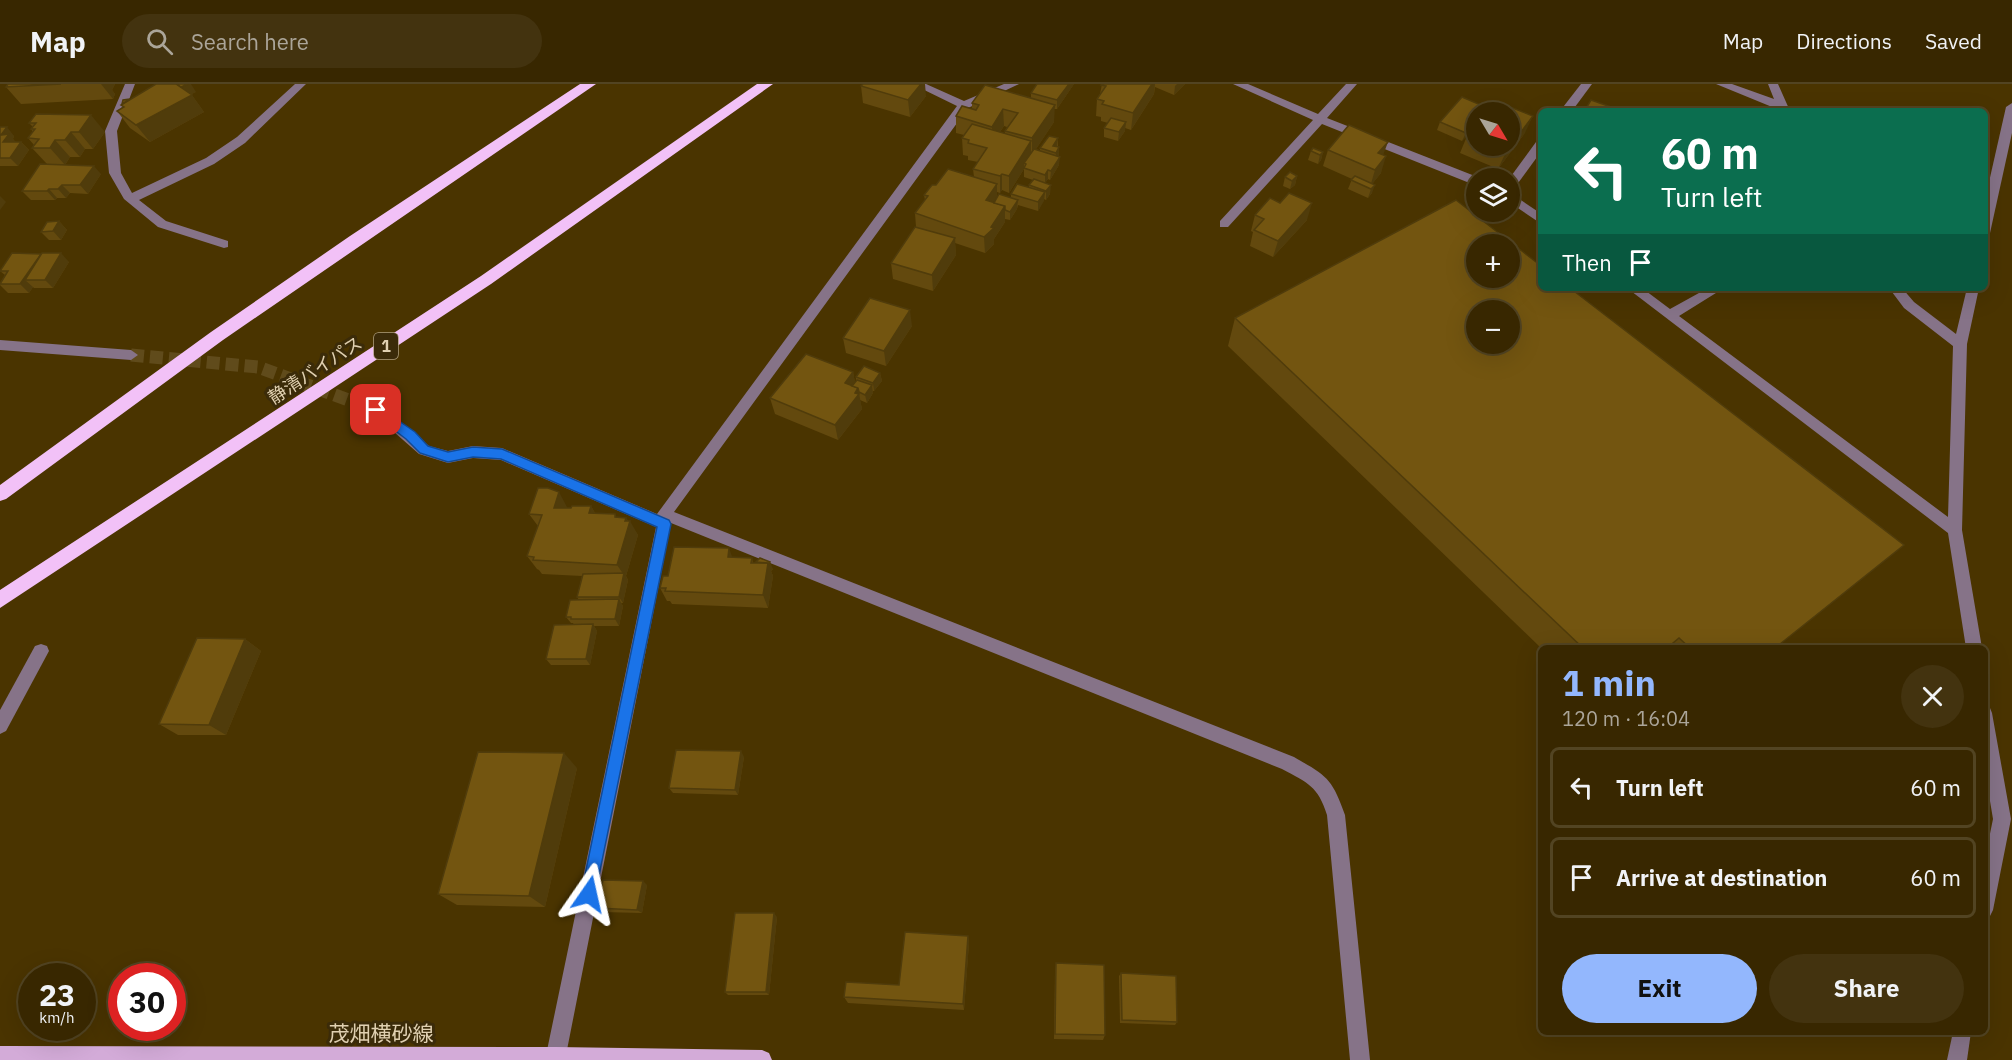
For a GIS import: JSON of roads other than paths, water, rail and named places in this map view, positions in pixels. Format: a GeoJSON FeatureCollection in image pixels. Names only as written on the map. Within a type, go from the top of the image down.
{"type":"FeatureCollection","features":[{"type":"Feature","properties":{"kind":"highway"},"geometry":{"type":"LineString","coordinates":[[0,494],[237,322],[355,240],[589,84]]}},
{"type":"Feature","properties":{"kind":"highway","name":"静清バイパス"},"geometry":{"type":"LineString","coordinates":[[0,600],[486,280],[766,84]]}},
{"type":"Feature","properties":{"kind":"main road","name":"茂畑横砂線"},"geometry":{"type":"LineString","coordinates":[[0,1055],[762,1060]]}},
{"type":"Feature","properties":{"kind":"street"},"geometry":{"type":"LineString","coordinates":[[130,84],[111,131],[115,173],[130,199],[162,224],[224,244]]}},
{"type":"Feature","properties":{"kind":"street"},"geometry":{"type":"LineString","coordinates":[[130,199],[210,161],[233,145],[301,84]]}},
{"type":"Feature","properties":{"kind":"street"},"geometry":{"type":"LineString","coordinates":[[917,84],[964,105]]}},
{"type":"Feature","properties":{"kind":"street"},"geometry":{"type":"LineString","coordinates":[[555,1058],[664,519],[964,105],[1014,84]]}},
{"type":"Feature","properties":{"kind":"street"},"geometry":{"type":"LineString","coordinates":[[1238,84],[1466,177]]}},
{"type":"Feature","properties":{"kind":"street"},"geometry":{"type":"LineString","coordinates":[[1224,224],[1352,84]]}},
{"type":"Feature","properties":{"kind":"street"},"geometry":{"type":"LineString","coordinates":[[1568,108],[1587,84]]}},
{"type":"Feature","properties":{"kind":"street"},"geometry":{"type":"LineString","coordinates":[[1721,84],[1783,108]]}},
{"type":"Feature","properties":{"kind":"street"},"geometry":{"type":"LineString","coordinates":[[1773,84],[1783,108]]}},
{"type":"Feature","properties":{"kind":"street"},"geometry":{"type":"LineString","coordinates":[[1988,215],[2012,107]]}},
{"type":"Feature","properties":{"kind":"street"},"geometry":{"type":"LineString","coordinates":[[1520,172],[1538,148]]}},
{"type":"Feature","properties":{"kind":"street"},"geometry":{"type":"LineString","coordinates":[[1520,204],[1538,218]]}},
{"type":"Feature","properties":{"kind":"street"},"geometry":{"type":"LineString","coordinates":[[1637,291],[1955,530]]}},
{"type":"Feature","properties":{"kind":"street"},"geometry":{"type":"LineString","coordinates":[[1670,315],[1713,291]]}},
{"type":"Feature","properties":{"kind":"street"},"geometry":{"type":"LineString","coordinates":[[1898,291],[1909,304],[1960,344]]}},
{"type":"Feature","properties":{"kind":"street"},"geometry":{"type":"LineString","coordinates":[[1972,291],[1960,344],[1955,530],[1974,645]]}},
{"type":"Feature","properties":{"kind":"street"},"geometry":{"type":"LineString","coordinates":[[0,345],[131,355]]}},
{"type":"Feature","properties":{"kind":"street"},"geometry":{"type":"LineString","coordinates":[[376,410],[424,450],[448,457],[473,452],[502,454],[1288,763],[1311,776],[1328,791],[1336,815],[1360,1060]]}},
{"type":"Feature","properties":{"kind":"street"},"geometry":{"type":"LineString","coordinates":[[0,726],[41,651]]}},
{"type":"Feature","properties":{"kind":"street"},"geometry":{"type":"LineString","coordinates":[[1988,738],[2001,819],[1988,889]]}},
{"type":"Feature","properties":{"kind":"street"},"geometry":{"type":"LineString","coordinates":[[1956,1060],[1961,1035]]}},
{"type":"Feature","properties":{"kind":"tunnel"},"geometry":{"type":"LineString","coordinates":[[131,355],[258,367],[376,410]]}}]}
